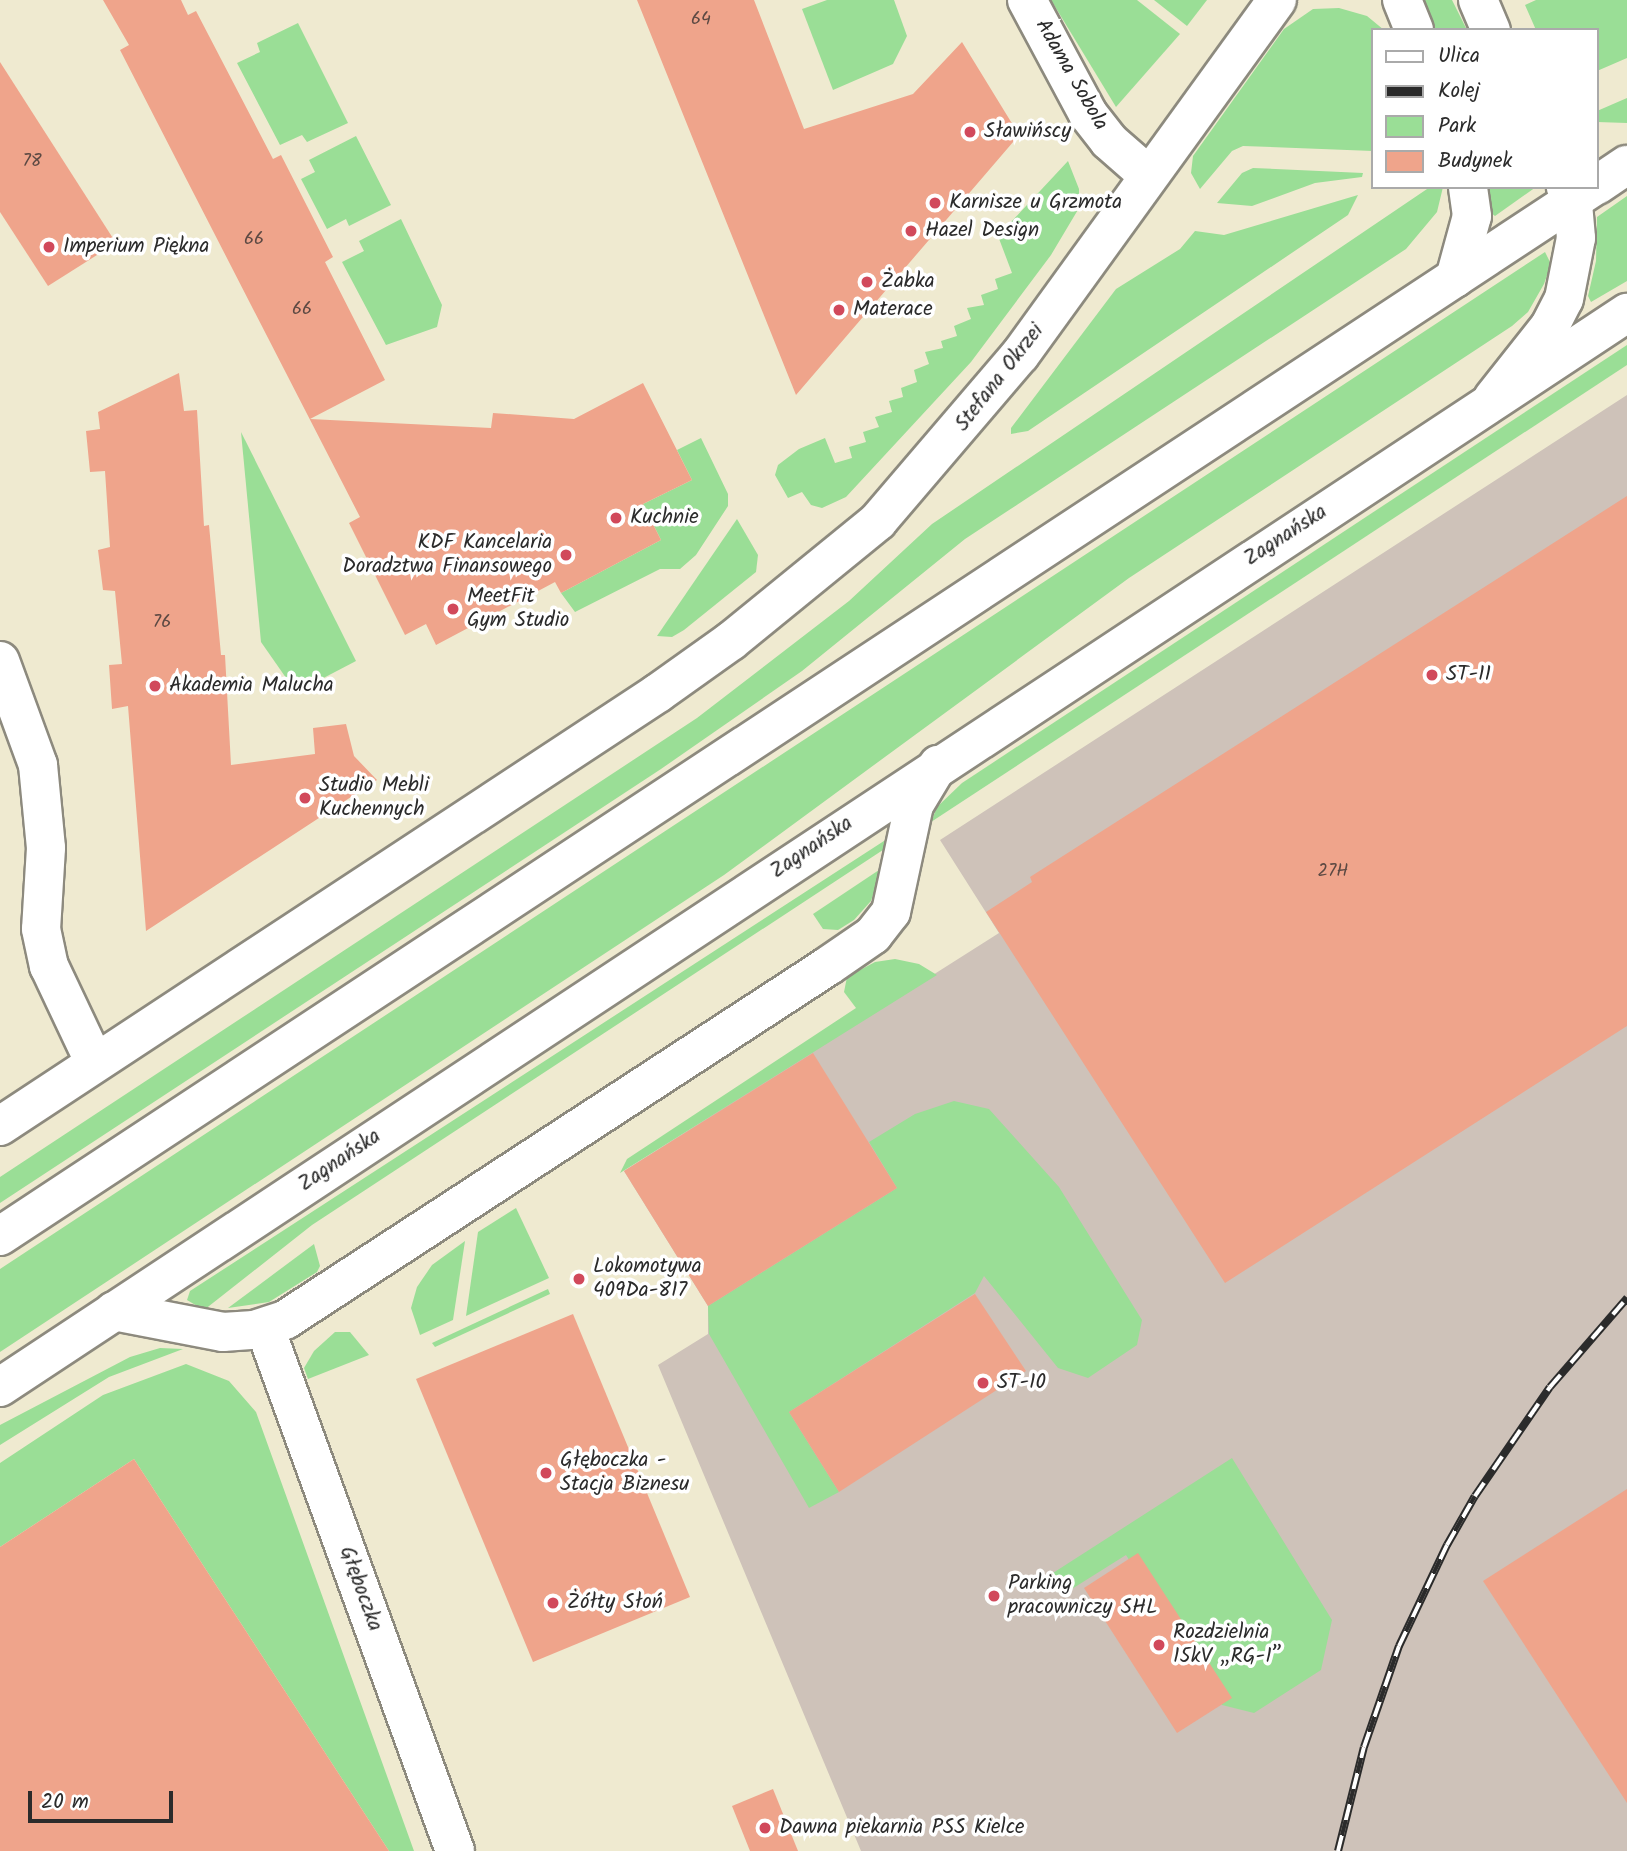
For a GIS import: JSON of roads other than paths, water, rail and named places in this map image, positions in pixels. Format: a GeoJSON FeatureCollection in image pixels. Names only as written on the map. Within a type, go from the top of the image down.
{"type":"FeatureCollection","features":[{"type":"Feature","properties":{"kind":"street","name":"Adama Sobola"},"geometry":{"type":"LineString","coordinates":[[1027,0],[1088,114],[1109,141],[1149,176]]}},
{"type":"Feature","properties":{"kind":"street","name":"Stefana Okrzei"},"geometry":{"type":"LineString","coordinates":[[94,1061],[658,693],[731,641],[878,521],[1020,355],[1277,0]]}},
{"type":"Feature","properties":{"kind":"street"},"geometry":{"type":"LineString","coordinates":[[1402,0],[1413,28]]}},
{"type":"Feature","properties":{"kind":"street"},"geometry":{"type":"LineString","coordinates":[[1478,0],[1490,28]]}},
{"type":"Feature","properties":{"kind":"street"},"geometry":{"type":"LineString","coordinates":[[1599,181],[1627,165]]}},
{"type":"Feature","properties":{"kind":"street"},"geometry":{"type":"LineString","coordinates":[[1455,278],[1472,216],[1468,189]]}},
{"type":"Feature","properties":{"kind":"street"},"geometry":{"type":"LineString","coordinates":[[0,1236],[1455,278],[1582,190]]}},
{"type":"Feature","properties":{"kind":"street"},"geometry":{"type":"LineString","coordinates":[[1489,403],[1550,326],[1564,299],[1582,190]]}},
{"type":"Feature","properties":{"kind":"street","name":"Zagnańska"},"geometry":{"type":"LineString","coordinates":[[0,1387],[938,765],[1627,313]]}},
{"type":"Feature","properties":{"kind":"street"},"geometry":{"type":"LineString","coordinates":[[0,660],[38,765],[46,848],[44,941],[54,976],[94,1061],[0,1126]]}},
{"type":"Feature","properties":{"kind":"street"},"geometry":{"type":"LineString","coordinates":[[114,1311],[223,1332],[265,1328],[306,1308],[873,935],[894,905],[914,806],[938,765]]}},
{"type":"Feature","properties":{"kind":"street","name":"Głęboczka"},"geometry":{"type":"LineString","coordinates":[[265,1328],[455,1851]]}},
{"type":"Feature","properties":{"kind":"railway"},"geometry":{"type":"LineString","coordinates":[[1338,1851],[1364,1747],[1399,1646],[1447,1545],[1475,1496],[1550,1387],[1627,1298]]}},
{"type":"Feature","properties":{"kind":"place","name":"Sławińscy"},"geometry":{"type":"Point","coordinates":[970,132]}},
{"type":"Feature","properties":{"kind":"place","name":"Karnisze u Grzmota"},"geometry":{"type":"Point","coordinates":[935,203]}},
{"type":"Feature","properties":{"kind":"place","name":"Hazel Design"},"geometry":{"type":"Point","coordinates":[911,231]}},
{"type":"Feature","properties":{"kind":"place","name":"Imperium Piękna"},"geometry":{"type":"Point","coordinates":[49,247]}},
{"type":"Feature","properties":{"kind":"place","name":"Żabka"},"geometry":{"type":"Point","coordinates":[867,282]}},
{"type":"Feature","properties":{"kind":"place","name":"Materace"},"geometry":{"type":"Point","coordinates":[839,310]}},
{"type":"Feature","properties":{"kind":"place","name":"Kuchnie"},"geometry":{"type":"Point","coordinates":[616,518]}},
{"type":"Feature","properties":{"kind":"place","name":"KDF Kancelaria Doradztwa Finansowego"},"geometry":{"type":"Point","coordinates":[566,555]}},
{"type":"Feature","properties":{"kind":"place","name":"MeetFit Gym Studio"},"geometry":{"type":"Point","coordinates":[453,609]}},
{"type":"Feature","properties":{"kind":"place","name":"ST-11"},"geometry":{"type":"Point","coordinates":[1432,675]}},
{"type":"Feature","properties":{"kind":"place","name":"Akademia Malucha"},"geometry":{"type":"Point","coordinates":[155,686]}},
{"type":"Feature","properties":{"kind":"place","name":"Studio Mebli Kuchennych"},"geometry":{"type":"Point","coordinates":[305,798]}},
{"type":"Feature","properties":{"kind":"place","name":"Lokomotywa 409Da-817"},"geometry":{"type":"Point","coordinates":[579,1279]}},
{"type":"Feature","properties":{"kind":"place","name":"ST-10"},"geometry":{"type":"Point","coordinates":[983,1383]}},
{"type":"Feature","properties":{"kind":"place","name":"Głęboczka - Stacja Biznesu"},"geometry":{"type":"Point","coordinates":[546,1473]}},
{"type":"Feature","properties":{"kind":"place","name":"Parking pracowniczy SHL"},"geometry":{"type":"Point","coordinates":[994,1596]}},
{"type":"Feature","properties":{"kind":"place","name":"Żółty Słoń"},"geometry":{"type":"Point","coordinates":[553,1603]}},
{"type":"Feature","properties":{"kind":"place","name":"Rozdzielnia 15kV „RG-1”"},"geometry":{"type":"Point","coordinates":[1159,1645]}},
{"type":"Feature","properties":{"kind":"place","name":"Dawna piekarnia PSS Kielce"},"geometry":{"type":"Point","coordinates":[765,1828]}}]}
